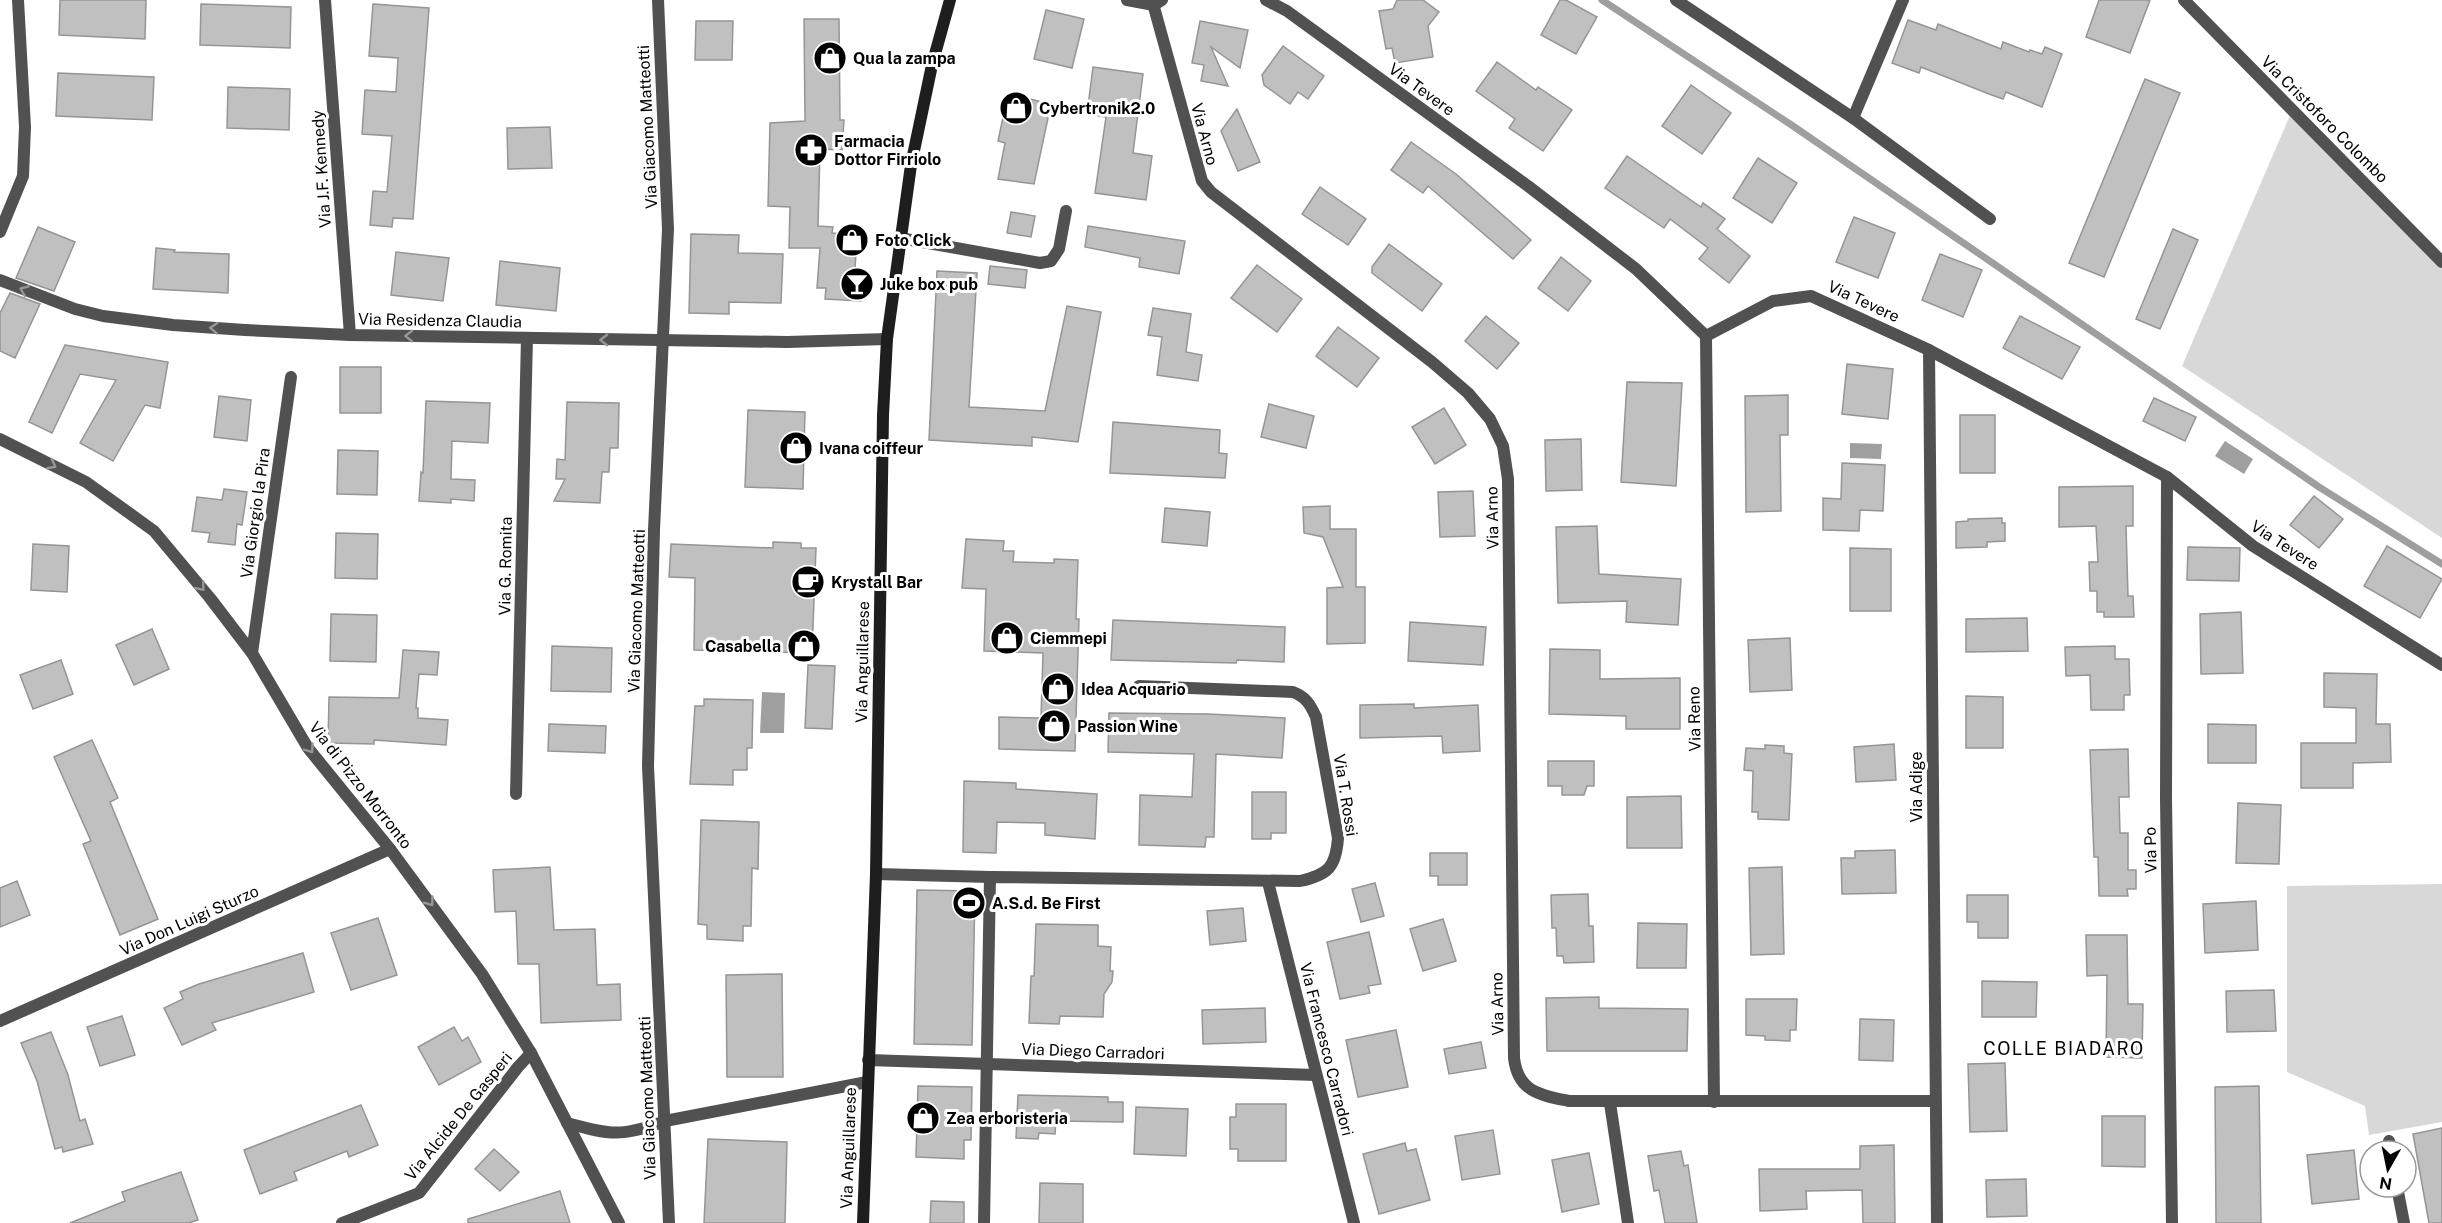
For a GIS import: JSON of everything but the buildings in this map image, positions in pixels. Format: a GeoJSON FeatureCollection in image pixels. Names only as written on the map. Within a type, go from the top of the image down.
{"type":"FeatureCollection","features":[{"type":"Feature","properties":{"kind":"main road","name":"Via Anguillarese"},"geometry":{"type":"LineString","coordinates":[[862,1223],[876,874],[883,415],[887,339],[910,170],[925,98],[950,0]]}},
{"type":"Feature","properties":{"kind":"street"},"geometry":{"type":"LineString","coordinates":[[0,232],[23,176],[25,127],[18,0]]}},
{"type":"Feature","properties":{"kind":"street","name":"Via J.F. Kennedy"},"geometry":{"type":"LineString","coordinates":[[325,0],[350,335]]}},
{"type":"Feature","properties":{"kind":"street","name":"Via Giacomo Matteotti"},"geometry":{"type":"LineString","coordinates":[[658,0],[668,229],[648,766],[669,1223]]}},
{"type":"Feature","properties":{"kind":"street"},"geometry":{"type":"LineString","coordinates":[[1127,0],[1156,2]]}},
{"type":"Feature","properties":{"kind":"street","name":"Via Tevere"},"geometry":{"type":"LineString","coordinates":[[1266,0],[1287,11],[1528,186],[1636,269],[1706,336],[1773,301],[1811,296],[1929,350],[2167,477],[2253,546],[2442,665]]}},
{"type":"Feature","properties":{"kind":"street"},"geometry":{"type":"LineString","coordinates":[[1676,0],[1853,118],[1990,219]]}},
{"type":"Feature","properties":{"kind":"street"},"geometry":{"type":"LineString","coordinates":[[1853,118],[1903,0]]}},
{"type":"Feature","properties":{"kind":"street","name":"Via Cristoforo Colombo"},"geometry":{"type":"LineString","coordinates":[[2184,0],[2442,262]]}},
{"type":"Feature","properties":{"kind":"street","name":"Via Arno"},"geometry":{"type":"LineString","coordinates":[[1156,2],[1202,181],[1211,192],[1432,362],[1468,393],[1490,419],[1503,446],[1508,479],[1515,1072],[1521,1081],[1538,1093],[1569,1101],[1935,1101]]}},
{"type":"Feature","properties":{"kind":"street"},"geometry":{"type":"LineString","coordinates":[[900,238],[1040,263],[1051,261],[1059,249],[1066,212]]}},
{"type":"Feature","properties":{"kind":"street","name":"Via Residenza Claudia"},"geometry":{"type":"LineString","coordinates":[[0,280],[75,309],[134,321],[245,330],[350,335],[663,341],[787,342],[887,339]]}},
{"type":"Feature","properties":{"kind":"street","name":"Via Reno"},"geometry":{"type":"LineString","coordinates":[[1706,336],[1714,1102]]}},
{"type":"Feature","properties":{"kind":"street","name":"Via G. Romita"},"geometry":{"type":"LineString","coordinates":[[516,794],[527,338]]}},
{"type":"Feature","properties":{"kind":"street","name":"Via Adige"},"geometry":{"type":"LineString","coordinates":[[1929,350],[1937,1223]]}},
{"type":"Feature","properties":{"kind":"street","name":"Via Giorgio la Pira"},"geometry":{"type":"LineString","coordinates":[[252,653],[291,377]]}},
{"type":"Feature","properties":{"kind":"street","name":"Via di Pizzo Morronto"},"geometry":{"type":"LineString","coordinates":[[0,439],[86,482],[154,531],[252,653],[308,748],[390,849],[482,974],[531,1053],[619,1223]]}},
{"type":"Feature","properties":{"kind":"street","name":"Via Po"},"geometry":{"type":"LineString","coordinates":[[2167,477],[2166,799],[2172,1223]]}},
{"type":"Feature","properties":{"kind":"street","name":"Via T. Rossi"},"geometry":{"type":"LineString","coordinates":[[876,874],[1268,882],[1300,881],[1316,878],[1328,871],[1336,855],[1338,838],[1316,717],[1310,703],[1303,696],[1293,692],[1139,686]]}},
{"type":"Feature","properties":{"kind":"street","name":"Via Don Luigi Sturzo"},"geometry":{"type":"LineString","coordinates":[[0,1021],[390,849]]}},
{"type":"Feature","properties":{"kind":"street"},"geometry":{"type":"LineString","coordinates":[[984,1223],[990,878]]}},
{"type":"Feature","properties":{"kind":"street","name":"Via Francesco Carradori"},"geometry":{"type":"LineString","coordinates":[[1268,882],[1354,1223]]}},
{"type":"Feature","properties":{"kind":"street","name":"Via Alcide De Gasperi"},"geometry":{"type":"LineString","coordinates":[[342,1223],[419,1193],[531,1053]]}},
{"type":"Feature","properties":{"kind":"street","name":"Via Diego Carradori"},"geometry":{"type":"LineString","coordinates":[[868,1060],[1316,1075]]}},
{"type":"Feature","properties":{"kind":"street"},"geometry":{"type":"LineString","coordinates":[[567,1123],[604,1133],[623,1134],[643,1130],[665,1121],[867,1082]]}},
{"type":"Feature","properties":{"kind":"street"},"geometry":{"type":"LineString","coordinates":[[1610,1102],[1628,1223]]}},
{"type":"Feature","properties":{"kind":"street"},"geometry":{"type":"LineString","coordinates":[[2399,1199],[2404,1223]]}},
{"type":"Feature","properties":{"kind":"shaded area"},"geometry":{"type":"Polygon","coordinates":[[[2294,106],[2442,256],[2442,538],[2182,366],[2294,106]]]}},
{"type":"Feature","properties":{"kind":"shaded area"},"geometry":{"type":"Polygon","coordinates":[[[2225,441],[2253,459],[2244,474],[2215,456],[2225,441]]]}},
{"type":"Feature","properties":{"kind":"shaded area"},"geometry":{"type":"Polygon","coordinates":[[[1850,443],[1882,444],[1881,459],[1850,458],[1850,443]]]}},
{"type":"Feature","properties":{"kind":"shaded area"},"geometry":{"type":"Polygon","coordinates":[[[762,692],[785,693],[784,733],[760,733],[762,692]]]}},
{"type":"Feature","properties":{"kind":"shaded area"},"geometry":{"type":"Polygon","coordinates":[[[2442,884],[2442,1122],[2369,1135],[2365,1106],[2287,1072],[2287,886],[2442,884]]]}},
{"type":"Feature","properties":{"kind":"waterway"},"geometry":{"type":"LineString","coordinates":[[1602,0],[1793,126],[2319,487],[2442,564]]}},
{"type":"Feature","properties":{"kind":"place","name":"Qua la zampa"},"geometry":{"type":"Point","coordinates":[830,58]}},
{"type":"Feature","properties":{"kind":"place","name":"Cybertronik2.0"},"geometry":{"type":"Point","coordinates":[1016,108]}},
{"type":"Feature","properties":{"kind":"place","name":"Farmacia Dottor Firriolo"},"geometry":{"type":"Point","coordinates":[811,150]}},
{"type":"Feature","properties":{"kind":"place","name":"Foto Click"},"geometry":{"type":"Point","coordinates":[852,240]}},
{"type":"Feature","properties":{"kind":"place","name":"Juke box pub"},"geometry":{"type":"Point","coordinates":[857,284]}},
{"type":"Feature","properties":{"kind":"place","name":"Ivana coiffeur"},"geometry":{"type":"Point","coordinates":[796,448]}},
{"type":"Feature","properties":{"kind":"place","name":"Krystall Bar"},"geometry":{"type":"Point","coordinates":[808,582]}},
{"type":"Feature","properties":{"kind":"place","name":"Ciemmepi"},"geometry":{"type":"Point","coordinates":[1007,638]}},
{"type":"Feature","properties":{"kind":"place","name":"Casabella"},"geometry":{"type":"Point","coordinates":[804,646]}},
{"type":"Feature","properties":{"kind":"place","name":"Idea Acquario"},"geometry":{"type":"Point","coordinates":[1058,689]}},
{"type":"Feature","properties":{"kind":"place","name":"Passion Wine"},"geometry":{"type":"Point","coordinates":[1054,726]}},
{"type":"Feature","properties":{"kind":"place","name":"A.S.d. Be First"},"geometry":{"type":"Point","coordinates":[969,903]}},
{"type":"Feature","properties":{"kind":"place","name":"Zea erboristeria"},"geometry":{"type":"Point","coordinates":[923,1118]}},
{"type":"Feature","properties":{"kind":"district","name":"COLLE BIADARO"},"geometry":{"type":"Point","coordinates":[2064,1049]}}]}
